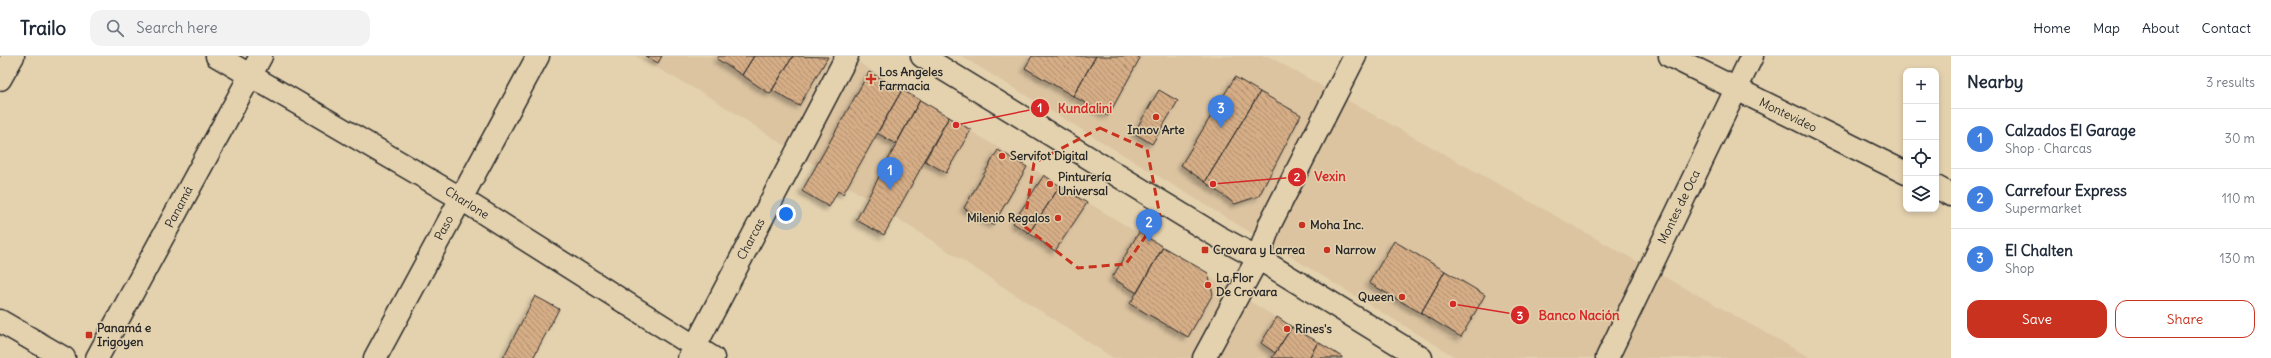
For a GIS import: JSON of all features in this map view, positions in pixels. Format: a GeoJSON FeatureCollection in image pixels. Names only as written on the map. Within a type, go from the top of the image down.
{"type":"FeatureCollection","features":[{"type":"Feature","properties":{"kind":"street"},"geometry":{"type":"LineString","coordinates":[[0,79],[13,56]]}},
{"type":"Feature","properties":{"kind":"street","name":"Charlone"},"geometry":{"type":"LineString","coordinates":[[217,56],[460,198],[699,354]]}},
{"type":"Feature","properties":{"kind":"street","name":"Panamá"},"geometry":{"type":"LineString","coordinates":[[97,358],[261,56]]}},
{"type":"Feature","properties":{"kind":"street","name":"Paso"},"geometry":{"type":"LineString","coordinates":[[375,358],[538,56]]}},
{"type":"Feature","properties":{"kind":"street","name":"Charcas"},"geometry":{"type":"LineString","coordinates":[[699,354],[847,56]]}},
{"type":"Feature","properties":{"kind":"street"},"geometry":{"type":"LineString","coordinates":[[922,56],[1217,236],[1258,258],[1421,358]]}},
{"type":"Feature","properties":{"kind":"street"},"geometry":{"type":"LineString","coordinates":[[1204,358],[1258,258],[1270,224],[1355,56]]}},
{"type":"Feature","properties":{"kind":"street","name":"Montevideo"},"geometry":{"type":"LineString","coordinates":[[1670,56],[1903,172]]}},
{"type":"Feature","properties":{"kind":"street","name":"Montes de Oca"},"geometry":{"type":"LineString","coordinates":[[1607,358],[1752,56]]}},
{"type":"Feature","properties":{"kind":"street"},"geometry":{"type":"LineString","coordinates":[[1939,189],[1951,195]]}},
{"type":"Feature","properties":{"kind":"street"},"geometry":{"type":"LineString","coordinates":[[0,321],[64,358]]}},
{"type":"Feature","properties":{"kind":"highlighted area"},"geometry":{"type":"Polygon","coordinates":[[[1100,128],[1147,149],[1160,216],[1126,264],[1078,268],[1024,226],[1034,163],[1100,128]]]}},
{"type":"Feature","properties":{"kind":"shaded area"},"geometry":{"type":"Polygon","coordinates":[[[635,56],[848,56],[1343,358],[1113,358],[713,99],[635,56]]]}},
{"type":"Feature","properties":{"kind":"shaded area"},"geometry":{"type":"Polygon","coordinates":[[[961,56],[1268,56],[1811,358],[1457,358],[961,56]]]}},
{"type":"Feature","properties":{"kind":"building"},"geometry":{"type":"Polygon","coordinates":[[[646,56],[662,56],[658,63],[646,56]]]}},
{"type":"Feature","properties":{"kind":"building"},"geometry":{"type":"Polygon","coordinates":[[[719,56],[754,56],[742,75],[717,59],[719,56]]]}},
{"type":"Feature","properties":{"kind":"building"},"geometry":{"type":"Polygon","coordinates":[[[754,56],[793,56],[770,94],[742,75],[754,56]]]}},
{"type":"Feature","properties":{"kind":"building"},"geometry":{"type":"Polygon","coordinates":[[[793,56],[828,57],[799,106],[772,90],[793,56]]]}},
{"type":"Feature","properties":{"kind":"building"},"geometry":{"type":"Polygon","coordinates":[[[1032,56],[1096,56],[1073,96],[1025,68],[1032,56]]]}},
{"type":"Feature","properties":{"kind":"building"},"geometry":{"type":"Polygon","coordinates":[[[1096,56],[1136,56],[1140,58],[1108,116],[1073,96],[1096,56]]]}},
{"type":"Feature","properties":{"kind":"building"},"geometry":{"type":"Polygon","coordinates":[[[869,72],[902,90],[843,194],[838,191],[829,207],[802,191],[869,72]]]}},
{"type":"Feature","properties":{"kind":"building"},"geometry":{"type":"Polygon","coordinates":[[[1235,77],[1260,92],[1205,182],[1181,165],[1235,77]]]}},
{"type":"Feature","properties":{"kind":"building"},"geometry":{"type":"Polygon","coordinates":[[[902,90],[920,100],[896,144],[877,133],[902,90]]]}},
{"type":"Feature","properties":{"kind":"building","name":"Innov Arte"},"geometry":{"type":"Polygon","coordinates":[[[1159,90],[1178,101],[1152,144],[1134,133],[1159,90]]]}},
{"type":"Feature","properties":{"kind":"building"},"geometry":{"type":"Polygon","coordinates":[[[1260,92],[1301,115],[1259,196],[1235,204],[1205,182],[1260,92]]]}},
{"type":"Feature","properties":{"kind":"building"},"geometry":{"type":"Polygon","coordinates":[[[920,100],[949,117],[884,235],[856,220],[920,100]]]}},
{"type":"Feature","properties":{"kind":"building"},"geometry":{"type":"Polygon","coordinates":[[[949,117],[971,130],[946,173],[924,160],[949,117]]]}},
{"type":"Feature","properties":{"kind":"building"},"geometry":{"type":"Polygon","coordinates":[[[998,150],[1027,167],[993,225],[964,208],[998,150]]]}},
{"type":"Feature","properties":{"kind":"building"},"geometry":{"type":"Polygon","coordinates":[[[1044,175],[1060,186],[1029,233],[1013,223],[1044,175]]]}},
{"type":"Feature","properties":{"kind":"building","name":"Milenio Regalos"},"geometry":{"type":"Polygon","coordinates":[[[1060,186],[1087,203],[1055,251],[1029,233],[1060,186]]]}},
{"type":"Feature","properties":{"kind":"building"},"geometry":{"type":"Polygon","coordinates":[[[1139,232],[1163,247],[1137,293],[1112,278],[1139,232]]]}},
{"type":"Feature","properties":{"kind":"building"},"geometry":{"type":"Polygon","coordinates":[[[1394,241],[1445,271],[1421,313],[1369,283],[1394,241]]]}},
{"type":"Feature","properties":{"kind":"building"},"geometry":{"type":"Polygon","coordinates":[[[1163,247],[1208,273],[1213,294],[1188,337],[1130,304],[1163,247]]]}},
{"type":"Feature","properties":{"kind":"building"},"geometry":{"type":"Polygon","coordinates":[[[1445,271],[1485,295],[1461,337],[1421,313],[1445,271]]]}},
{"type":"Feature","properties":{"kind":"building"},"geometry":{"type":"Polygon","coordinates":[[[535,296],[559,309],[533,358],[503,358],[535,296]]]}},
{"type":"Feature","properties":{"kind":"building"},"geometry":{"type":"Polygon","coordinates":[[[1277,317],[1292,327],[1275,353],[1261,343],[1277,317]]]}},
{"type":"Feature","properties":{"kind":"building"},"geometry":{"type":"Polygon","coordinates":[[[1292,327],[1318,342],[1309,358],[1272,358],[1292,327]]]}},
{"type":"Feature","properties":{"kind":"building"},"geometry":{"type":"Polygon","coordinates":[[[1318,342],[1342,357],[1342,358],[1309,358],[1318,342]]]}},
{"type":"Feature","properties":{"kind":"place","name":"Los Angeles Farmacia"},"geometry":{"type":"Point","coordinates":[871,79]}},
{"type":"Feature","properties":{"kind":"place","name":"Innov Arte"},"geometry":{"type":"Point","coordinates":[1156,117]}},
{"type":"Feature","properties":{"kind":"place","name":"Kundalini"},"geometry":{"type":"Point","coordinates":[956,125]}},
{"type":"Feature","properties":{"kind":"place","name":"El Chalten"},"geometry":{"type":"Point","coordinates":[1221,128]}},
{"type":"Feature","properties":{"kind":"place","name":"Servifot Digital"},"geometry":{"type":"Point","coordinates":[1002,156]}},
{"type":"Feature","properties":{"kind":"place","name":"Pinturería Universal"},"geometry":{"type":"Point","coordinates":[1050,184]}},
{"type":"Feature","properties":{"kind":"place","name":"Vexin"},"geometry":{"type":"Point","coordinates":[1213,184]}},
{"type":"Feature","properties":{"kind":"place","name":"Calzados El Garage"},"geometry":{"type":"Point","coordinates":[890,190]}},
{"type":"Feature","properties":{"kind":"place","name":"Milenio Regalos"},"geometry":{"type":"Point","coordinates":[1058,218]}},
{"type":"Feature","properties":{"kind":"place","name":"Moha Inc."},"geometry":{"type":"Point","coordinates":[1302,225]}},
{"type":"Feature","properties":{"kind":"place","name":"Carrefour Express"},"geometry":{"type":"Point","coordinates":[1149,242]}},
{"type":"Feature","properties":{"kind":"place","name":"Crovara y Larrea"},"geometry":{"type":"Point","coordinates":[1205,250]}},
{"type":"Feature","properties":{"kind":"place","name":"Narrow"},"geometry":{"type":"Point","coordinates":[1327,250]}},
{"type":"Feature","properties":{"kind":"place","name":"La Flor De Crovara"},"geometry":{"type":"Point","coordinates":[1208,285]}},
{"type":"Feature","properties":{"kind":"place","name":"Queen"},"geometry":{"type":"Point","coordinates":[1402,297]}},
{"type":"Feature","properties":{"kind":"place","name":"Banco Nación"},"geometry":{"type":"Point","coordinates":[1453,304]}},
{"type":"Feature","properties":{"kind":"place","name":"Rines's"},"geometry":{"type":"Point","coordinates":[1287,329]}},
{"type":"Feature","properties":{"kind":"place","name":"Panamá e Irigoyen"},"geometry":{"type":"Point","coordinates":[89,335]}}]}
